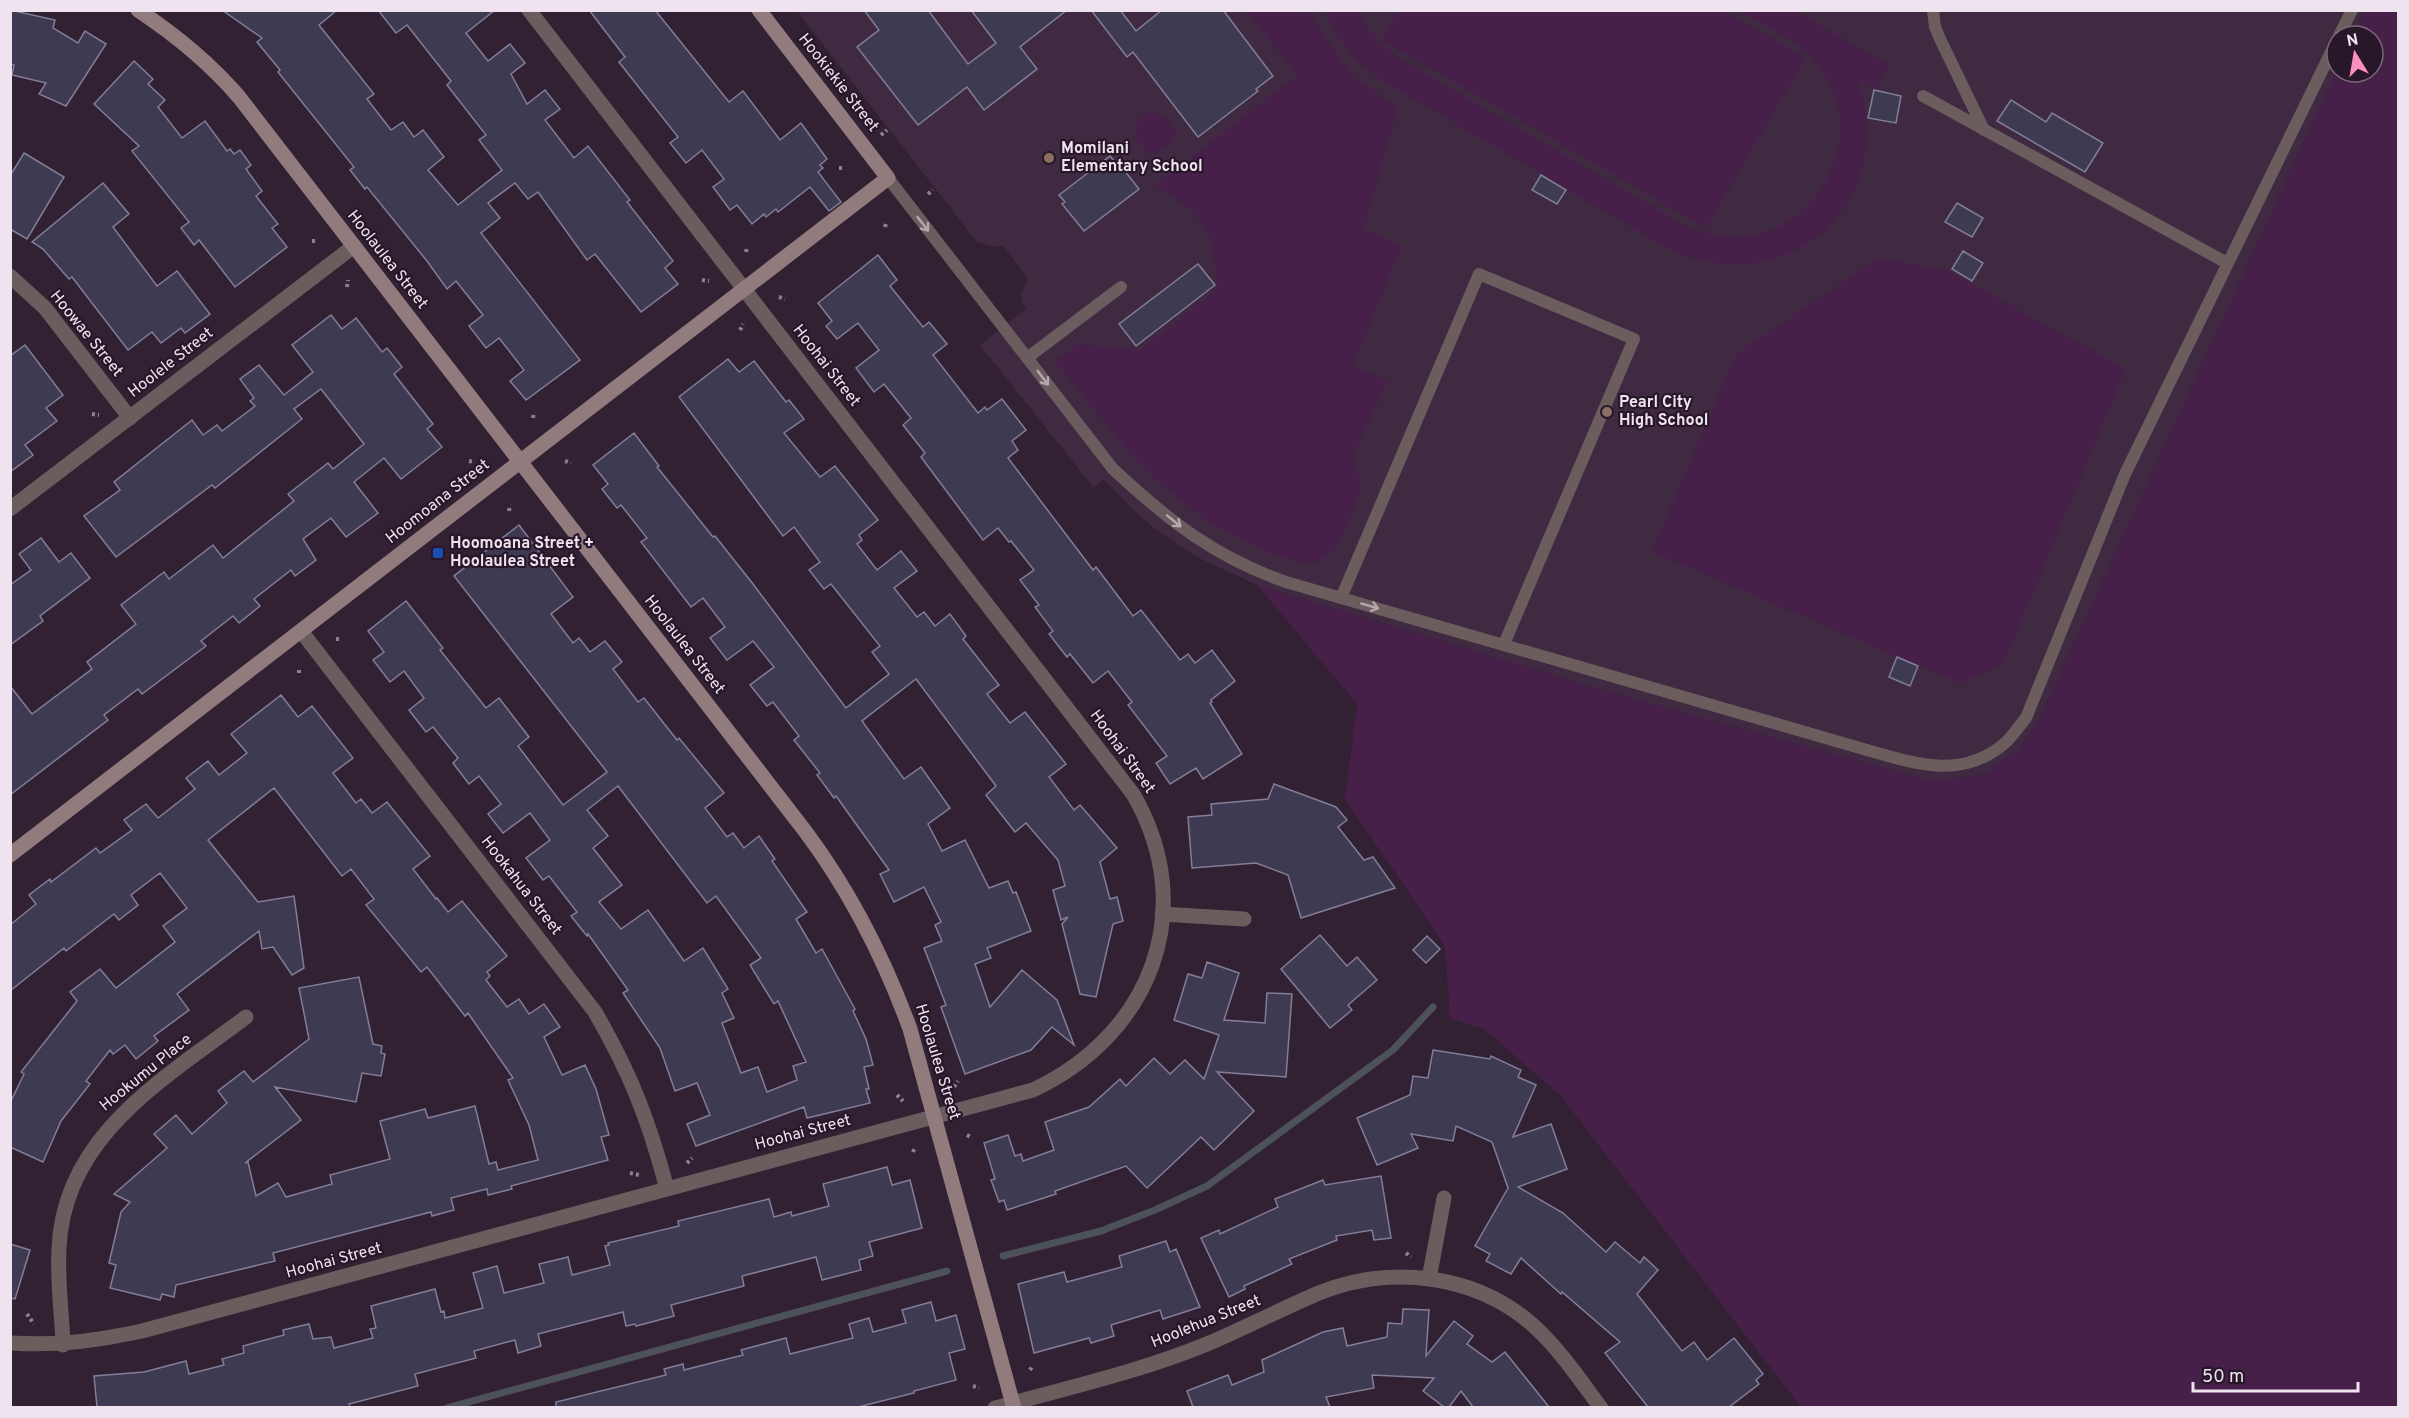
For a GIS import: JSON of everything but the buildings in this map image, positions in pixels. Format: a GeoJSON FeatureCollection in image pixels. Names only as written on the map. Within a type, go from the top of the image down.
{"type":"FeatureCollection","features":[{"type":"Feature","properties":{"kind":"street","name":"Hoolaulea Street"},"geometry":{"type":"LineString","coordinates":[[138,10],[193,49],[218,73],[805,831],[843,886],[900,1000],[935,1116],[1014,1405]]}},
{"type":"Feature","properties":{"kind":"street","name":"Hoohai Street"},"geometry":{"type":"LineString","coordinates":[[10,1343],[63,1345],[97,1341],[142,1331],[1033,1090],[1073,1069],[1098,1049],[1134,1006],[1146,982],[1160,935],[1162,877],[1151,828],[1133,794],[529,10]]}},
{"type":"Feature","properties":{"kind":"street","name":"Hookiekie Street"},"geometry":{"type":"LineString","coordinates":[[759,10],[888,178]]}},
{"type":"Feature","properties":{"kind":"street","name":"Hoomoana Street"},"geometry":{"type":"LineString","coordinates":[[10,855],[888,178]]}},
{"type":"Feature","properties":{"kind":"street","name":"Hoolele Street"},"geometry":{"type":"LineString","coordinates":[[10,509],[354,246]]}},
{"type":"Feature","properties":{"kind":"street","name":"Hoowae Street"},"geometry":{"type":"LineString","coordinates":[[10,276],[45,308],[130,418]]}},
{"type":"Feature","properties":{"kind":"street","name":"Hookahua Street"},"geometry":{"type":"LineString","coordinates":[[300,631],[595,1012],[621,1059],[642,1105],[667,1189]]}},
{"type":"Feature","properties":{"kind":"street"},"geometry":{"type":"LineString","coordinates":[[1162,914],[1244,919]]}},
{"type":"Feature","properties":{"kind":"street","name":"Hookumu Place"},"geometry":{"type":"LineString","coordinates":[[63,1345],[59,1248],[62,1226],[73,1185],[91,1151],[107,1129],[139,1098],[246,1017]]}},
{"type":"Feature","properties":{"kind":"street"},"geometry":{"type":"LineString","coordinates":[[1429,1280],[1444,1198]]}},
{"type":"Feature","properties":{"kind":"street","name":"Hoolehua Street"},"geometry":{"type":"LineString","coordinates":[[995,1407],[1014,1405],[1165,1360],[1209,1343],[1320,1293],[1351,1282],[1400,1275],[1458,1285],[1486,1294],[1515,1311],[1552,1345],[1601,1407]]}},
{"type":"Feature","properties":{"kind":"lane"},"geometry":{"type":"LineString","coordinates":[[1933,10],[1935,27],[1941,41],[1985,131]]}},
{"type":"Feature","properties":{"kind":"lane"},"geometry":{"type":"LineString","coordinates":[[2345,24],[2352,10]]}},
{"type":"Feature","properties":{"kind":"lane"},"geometry":{"type":"LineString","coordinates":[[888,178],[1113,469],[1191,535],[1232,561],[1259,573],[1341,598],[1923,766],[1942,767],[1970,762],[1991,754],[2007,742],[2026,718],[2125,474],[2325,64]]}},
{"type":"Feature","properties":{"kind":"lane"},"geometry":{"type":"LineString","coordinates":[[1923,96],[2227,264]]}},
{"type":"Feature","properties":{"kind":"lane"},"geometry":{"type":"LineString","coordinates":[[1341,598],[1479,274],[1634,339],[1504,644]]}},
{"type":"Feature","properties":{"kind":"lane"},"geometry":{"type":"LineString","coordinates":[[1027,358],[1121,286]]}},
{"type":"Feature","properties":{"kind":"path"},"geometry":{"type":"LineString","coordinates":[[880,135],[887,130]]}},
{"type":"Feature","properties":{"kind":"path"},"geometry":{"type":"LineString","coordinates":[[839,168],[844,168]]}},
{"type":"Feature","properties":{"kind":"path"},"geometry":{"type":"LineString","coordinates":[[928,194],[933,190]]}},
{"type":"Feature","properties":{"kind":"path"},"geometry":{"type":"LineString","coordinates":[[312,241],[318,242]]}},
{"type":"Feature","properties":{"kind":"path"},"geometry":{"type":"LineString","coordinates":[[347,287],[348,280]]}},
{"type":"Feature","properties":{"kind":"path"},"geometry":{"type":"LineString","coordinates":[[702,280],[709,281]]}},
{"type":"Feature","properties":{"kind":"path"},"geometry":{"type":"LineString","coordinates":[[779,297],[786,299]]}},
{"type":"Feature","properties":{"kind":"path"},"geometry":{"type":"LineString","coordinates":[[740,330],[742,324]]}},
{"type":"Feature","properties":{"kind":"path"},"geometry":{"type":"LineString","coordinates":[[134,387],[135,381]]}},
{"type":"Feature","properties":{"kind":"path"},"geometry":{"type":"LineString","coordinates":[[533,418],[534,412]]}},
{"type":"Feature","properties":{"kind":"path"},"geometry":{"type":"LineString","coordinates":[[92,414],[99,415]]}},
{"type":"Feature","properties":{"kind":"path"},"geometry":{"type":"LineString","coordinates":[[469,461],[475,462]]}},
{"type":"Feature","properties":{"kind":"path"},"geometry":{"type":"LineString","coordinates":[[565,461],[571,462]]}},
{"type":"Feature","properties":{"kind":"path"},"geometry":{"type":"LineString","coordinates":[[509,512],[510,505]]}},
{"type":"Feature","properties":{"kind":"path"},"geometry":{"type":"LineString","coordinates":[[336,639],[342,639]]}},
{"type":"Feature","properties":{"kind":"path"},"geometry":{"type":"LineString","coordinates":[[299,667],[299,673]]}},
{"type":"Feature","properties":{"kind":"path"},"geometry":{"type":"LineString","coordinates":[[954,1087],[958,1081]]}},
{"type":"Feature","properties":{"kind":"path"},"geometry":{"type":"LineString","coordinates":[[897,1095],[903,1101]]}},
{"type":"Feature","properties":{"kind":"path"},"geometry":{"type":"LineString","coordinates":[[913,1152],[915,1146]]}},
{"type":"Feature","properties":{"kind":"path"},"geometry":{"type":"LineString","coordinates":[[687,1163],[692,1158]]}},
{"type":"Feature","properties":{"kind":"path"},"geometry":{"type":"LineString","coordinates":[[630,1173],[639,1175]]}},
{"type":"Feature","properties":{"kind":"path"},"geometry":{"type":"LineString","coordinates":[[1406,1253],[1411,1257]]}},
{"type":"Feature","properties":{"kind":"path"},"geometry":{"type":"LineString","coordinates":[[27,1314],[34,1324]]}},
{"type":"Feature","properties":{"kind":"path"},"geometry":{"type":"LineString","coordinates":[[973,1386],[979,1388]]}},
{"type":"Feature","properties":{"kind":"shaded area"},"geometry":{"type":"Polygon","coordinates":[[[1724,10],[1806,58],[1706,228],[1382,40],[1399,11],[1724,10]]]}},
{"type":"Feature","properties":{"kind":"shaded area","name":"Pearl City High School"},"geometry":{"type":"Polygon","coordinates":[[[797,11],[2364,11],[2358,24],[2325,24],[2325,84],[2331,84],[2039,720],[2019,749],[1983,775],[1930,781],[1612,693],[1257,585],[1197,557],[1138,515],[1103,479],[1094,488],[980,345],[1026,309],[1021,293],[1028,279],[1002,245],[994,247],[977,242],[797,11]]]}},
{"type":"Feature","properties":{"kind":"shaded area"},"geometry":{"type":"Polygon","coordinates":[[[1247,11],[1308,11],[1352,76],[1398,107],[1364,229],[1402,247],[1352,366],[1388,381],[1353,455],[1362,489],[1332,553],[1316,562],[1301,563],[1265,551],[1208,521],[1157,481],[1128,451],[1055,361],[1078,344],[1141,350],[1218,288],[1211,239],[1194,212],[1155,185],[1297,76],[1247,11]]]}},
{"type":"Feature","properties":{"kind":"shaded area"},"geometry":{"type":"Polygon","coordinates":[[[1326,11],[1357,11],[1370,32],[1397,57],[1681,223],[1707,233],[1727,237],[1765,232],[1792,219],[1814,199],[1829,174],[1838,147],[1839,117],[1832,88],[1815,61],[1789,39],[1739,11],[1795,11],[1890,65],[1875,90],[1859,81],[1867,127],[1862,168],[1847,204],[1822,233],[1790,253],[1753,263],[1711,262],[1667,248],[1383,81],[1348,50],[1335,32],[1326,11]]]}},
{"type":"Feature","properties":{"kind":"shaded area"},"geometry":{"type":"Polygon","coordinates":[[[2364,11],[2398,11],[2398,1407],[1801,1407],[1560,1095],[1484,1029],[1450,1018],[1445,946],[1345,799],[1357,704],[1257,585],[1612,693],[1930,781],[1983,775],[2019,749],[2039,720],[2331,84],[2385,84],[2385,24],[2358,24],[2364,11]]]}},
{"type":"Feature","properties":{"kind":"shaded area"},"geometry":{"type":"Polygon","coordinates":[[[1150,111],[1166,118],[1178,134],[1171,139],[1172,142],[1156,154],[1146,152],[1134,136],[1138,120],[1150,111]]]}},
{"type":"Feature","properties":{"kind":"shaded area"},"geometry":{"type":"Polygon","coordinates":[[[1879,258],[1948,271],[2126,369],[2003,665],[1960,683],[1652,552],[1736,354],[1879,258]]]}},
{"type":"Feature","properties":{"kind":"waterway"},"geometry":{"type":"LineString","coordinates":[[1003,1256],[1101,1231],[1207,1186],[1393,1050],[1433,1007]]}},
{"type":"Feature","properties":{"kind":"waterway"},"geometry":{"type":"LineString","coordinates":[[447,1408],[947,1271]]}},
{"type":"Feature","properties":{"kind":"place","name":"Momilani Elementary School"},"geometry":{"type":"Point","coordinates":[1049,158]}},
{"type":"Feature","properties":{"kind":"place","name":"Pearl City High School"},"geometry":{"type":"Point","coordinates":[1607,412]}},
{"type":"Feature","properties":{"kind":"place","name":"Hoomoana Street + Hoolaulea Street"},"geometry":{"type":"Point","coordinates":[438,553]}}]}
